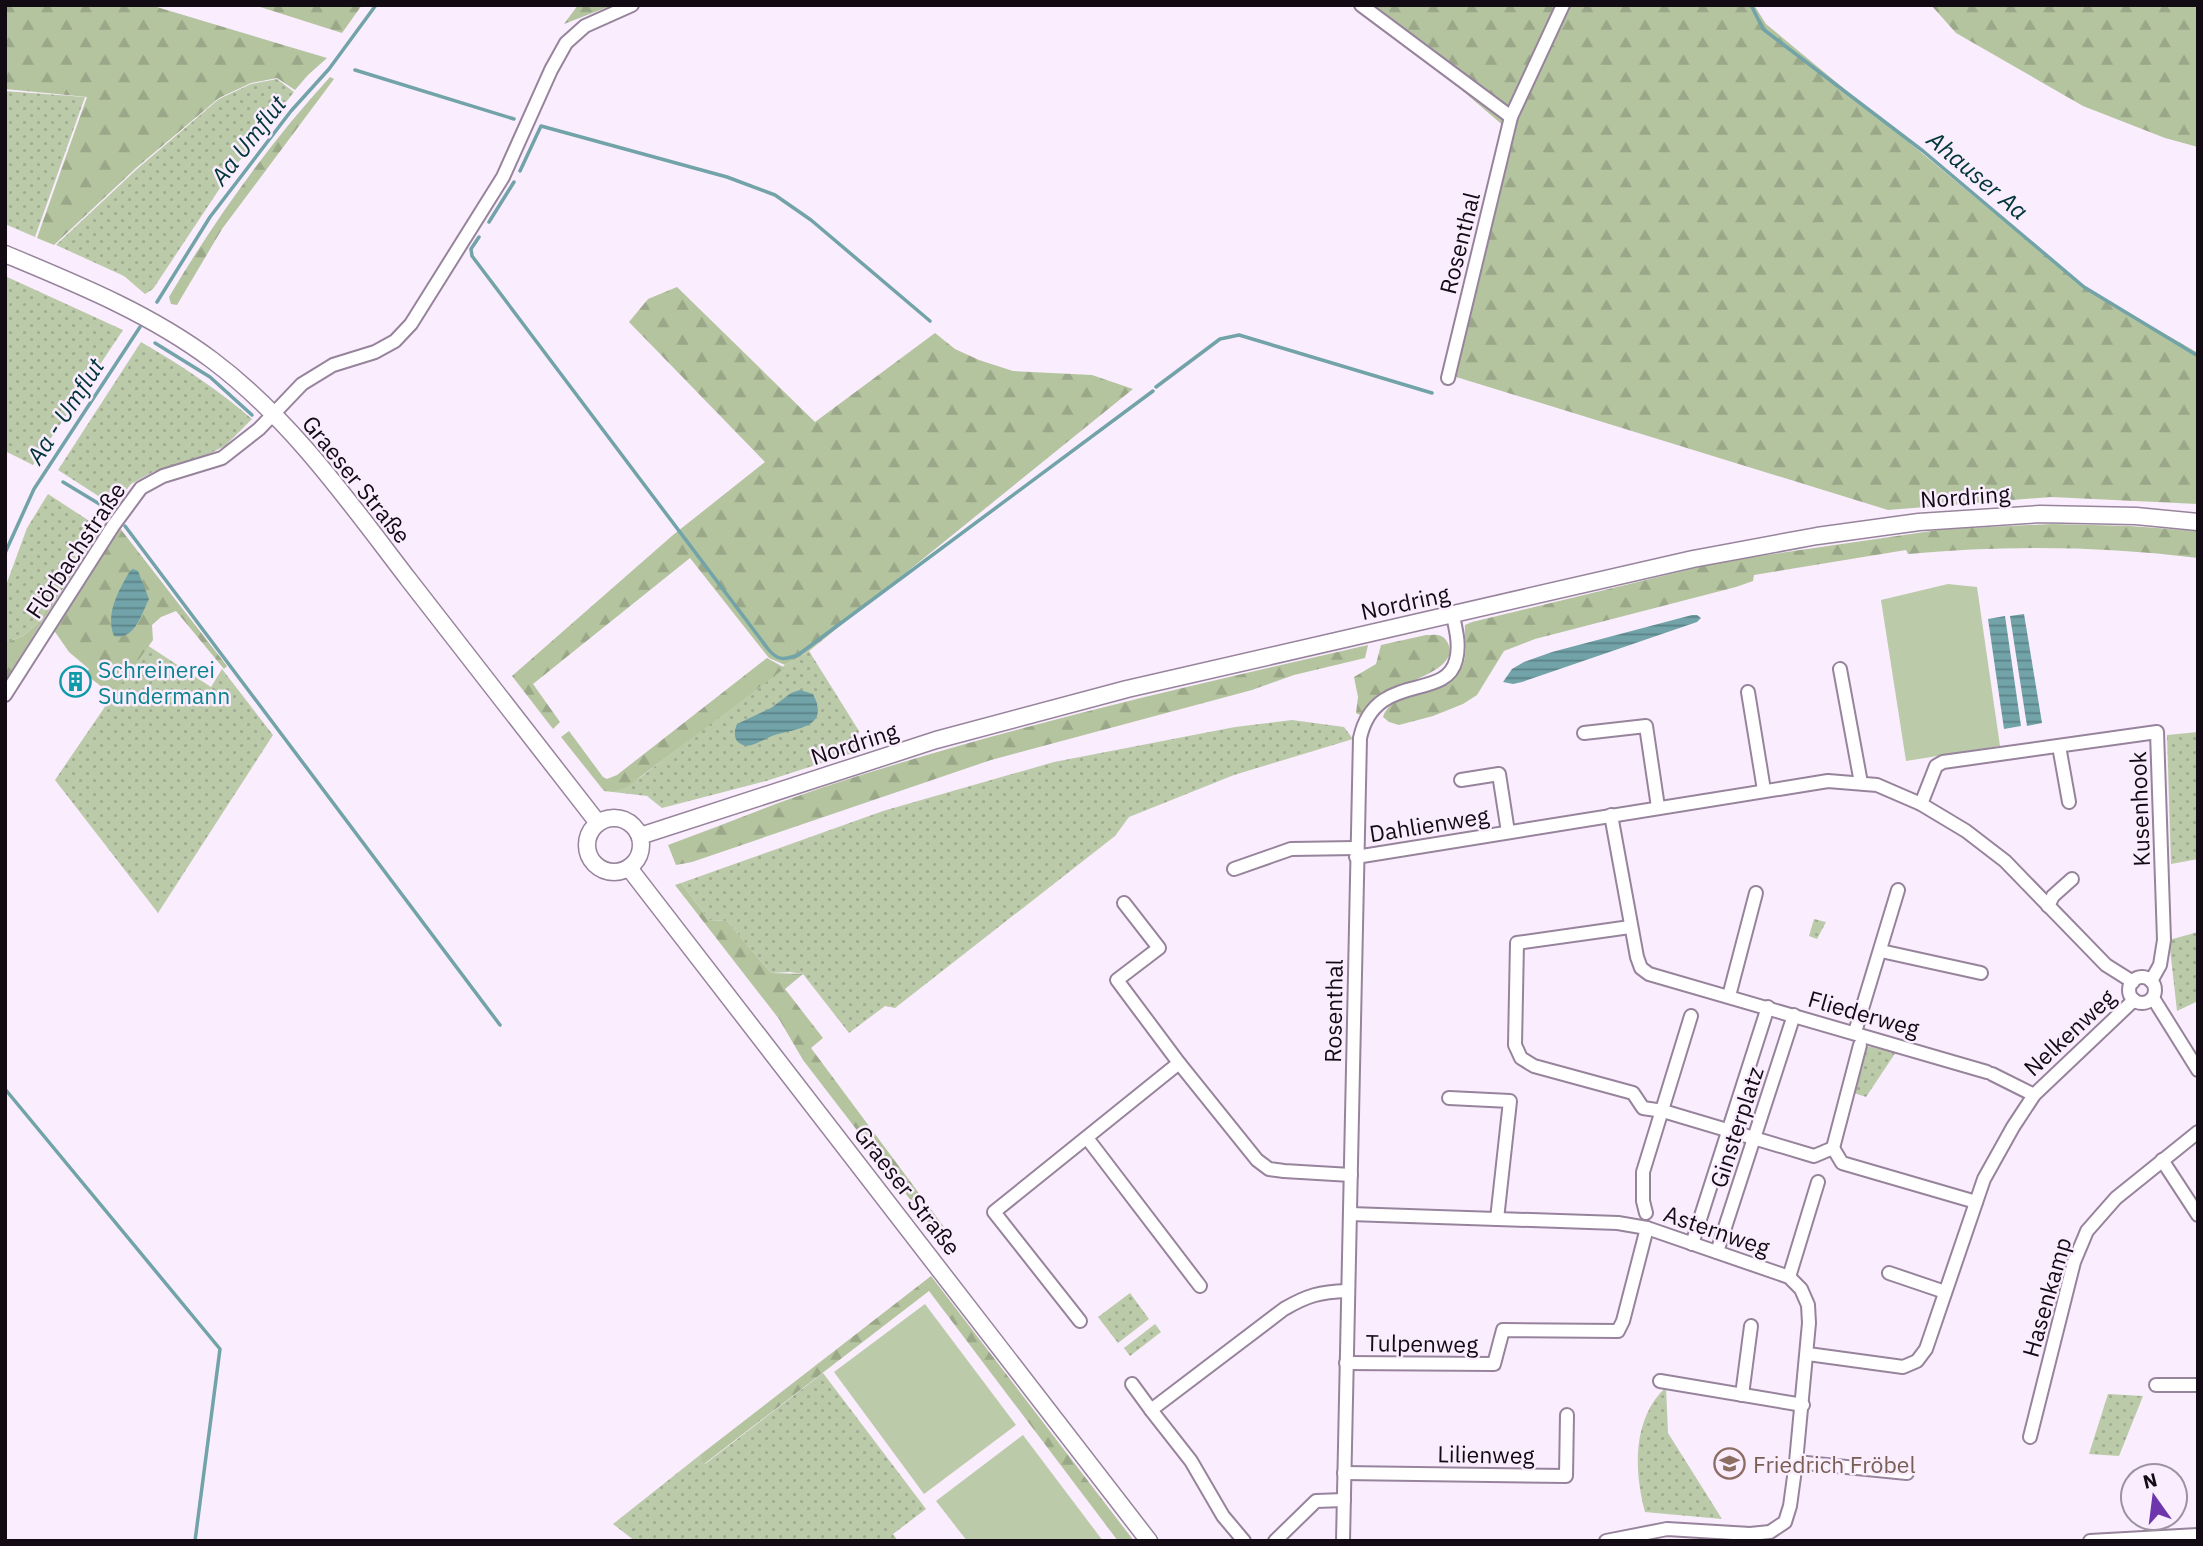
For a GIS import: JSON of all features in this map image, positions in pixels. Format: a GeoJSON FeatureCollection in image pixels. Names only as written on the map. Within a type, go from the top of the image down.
{"type":"FeatureCollection","features":[{"type":"Feature","properties":{"kind":"main road","name":"Graeser Straße"},"geometry":{"type":"LineString","coordinates":[[5,254],[134,311],[172,333],[213,360],[274,414],[329,475],[598,822]]}},
{"type":"Feature","properties":{"kind":"main road","name":"Nordring"},"geometry":{"type":"LineString","coordinates":[[640,836],[936,740],[1166,680],[1692,559],[1817,536],[1919,522],[2040,514],[2136,516],[2198,522]]}},
{"type":"Feature","properties":{"kind":"main road"},"geometry":{"type":"LineString","coordinates":[[622,818],[636,829],[640,836],[640,854],[629,867],[613,872],[597,867],[587,853],[588,836],[598,822],[605,819],[622,818]]}},
{"type":"Feature","properties":{"kind":"main road","name":"Graeser Straße"},"geometry":{"type":"LineString","coordinates":[[629,867],[1149,1541]]}},
{"type":"Feature","properties":{"kind":"street","name":"Flörbachstraße"},"geometry":{"type":"LineString","coordinates":[[5,695],[113,526],[141,488],[163,477],[222,458],[236,449],[302,384],[317,373],[375,352],[395,341],[411,324],[503,177],[566,43],[585,26],[632,5]]}},
{"type":"Feature","properties":{"kind":"street"},"geometry":{"type":"LineString","coordinates":[[1361,5],[1511,117]]}},
{"type":"Feature","properties":{"kind":"street","name":"Rosenthal"},"geometry":{"type":"LineString","coordinates":[[1448,379],[1511,117],[1563,5]]}},
{"type":"Feature","properties":{"kind":"street","name":"Rosenthal"},"geometry":{"type":"LineString","coordinates":[[1343,1541],[1360,738],[1368,714],[1381,700],[1432,683],[1450,672],[1456,663],[1457,652],[1453,616]]}},
{"type":"Feature","properties":{"kind":"street"},"geometry":{"type":"LineString","coordinates":[[1840,669],[1861,783]]}},
{"type":"Feature","properties":{"kind":"street"},"geometry":{"type":"LineString","coordinates":[[1748,692],[1764,790]]}},
{"type":"Feature","properties":{"kind":"street"},"geometry":{"type":"LineString","coordinates":[[1584,733],[1646,726],[1658,807]]}},
{"type":"Feature","properties":{"kind":"street","name":"Kusenhook"},"geometry":{"type":"LineString","coordinates":[[1921,804],[1936,766],[1943,762],[2157,732],[2164,940],[2160,965],[2151,981],[2155,992],[2153,998],[2198,1070]]}},
{"type":"Feature","properties":{"kind":"street"},"geometry":{"type":"LineString","coordinates":[[2059,746],[2069,802]]}},
{"type":"Feature","properties":{"kind":"street","name":"Dahlienweg"},"geometry":{"type":"LineString","coordinates":[[1461,780],[1499,774],[1508,832]]}},
{"type":"Feature","properties":{"kind":"street","name":"Dahlienweg"},"geometry":{"type":"LineString","coordinates":[[1356,853],[1508,832],[1828,781],[1877,785],[1921,804],[1966,831],[2005,861],[2106,965],[2133,982]]}},
{"type":"Feature","properties":{"kind":"street","name":"Fliederweg"},"geometry":{"type":"LineString","coordinates":[[1611,815],[1630,928],[1641,968],[1649,974],[1794,1014],[1989,1073]]}},
{"type":"Feature","properties":{"kind":"street"},"geometry":{"type":"LineString","coordinates":[[1234,869],[1291,849],[1356,853]]}},
{"type":"Feature","properties":{"kind":"street"},"geometry":{"type":"LineString","coordinates":[[2049,906],[2053,896],[2072,879]]}},
{"type":"Feature","properties":{"kind":"street"},"geometry":{"type":"LineString","coordinates":[[1855,1032],[1898,890]]}},
{"type":"Feature","properties":{"kind":"street"},"geometry":{"type":"LineString","coordinates":[[1729,996],[1756,893]]}},
{"type":"Feature","properties":{"kind":"street"},"geometry":{"type":"LineString","coordinates":[[1124,903],[1158,948],[1117,980],[1257,1160],[1269,1168],[1351,1175]]}},
{"type":"Feature","properties":{"kind":"street"},"geometry":{"type":"LineString","coordinates":[[1630,928],[1517,943],[1515,1045],[1521,1058],[1534,1066],[1633,1093],[1643,1108],[1662,1111],[1814,1156],[1833,1148],[1842,1163],[1976,1202]]}},
{"type":"Feature","properties":{"kind":"street"},"geometry":{"type":"LineString","coordinates":[[1881,951],[1981,973]]}},
{"type":"Feature","properties":{"kind":"street"},"geometry":{"type":"LineString","coordinates":[[2151,981],[2141,978],[2133,982],[2130,993],[2134,1000],[2145,1003],[2153,998]]}},
{"type":"Feature","properties":{"kind":"street","name":"Nelkenweg"},"geometry":{"type":"LineString","coordinates":[[1808,1354],[1903,1367],[1917,1361],[1926,1349],[1984,1179],[2034,1096],[2134,1000]]}},
{"type":"Feature","properties":{"kind":"street","name":"Ginsterplatz"},"geometry":{"type":"LineString","coordinates":[[1692,1244],[1768,1007]]}},
{"type":"Feature","properties":{"kind":"street","name":"Ginsterplatz"},"geometry":{"type":"LineString","coordinates":[[1717,1252],[1794,1014]]}},
{"type":"Feature","properties":{"kind":"street"},"geometry":{"type":"LineString","coordinates":[[1646,1213],[1643,1201],[1643,1172],[1691,1016]]}},
{"type":"Feature","properties":{"kind":"street","name":"Fliederweg"},"geometry":{"type":"LineString","coordinates":[[1833,1148],[1860,1045]]}},
{"type":"Feature","properties":{"kind":"street"},"geometry":{"type":"LineString","coordinates":[[1080,1321],[994,1212],[1179,1063]]}},
{"type":"Feature","properties":{"kind":"street","name":"Nelkenweg"},"geometry":{"type":"LineString","coordinates":[[1989,1073],[2034,1096]]}},
{"type":"Feature","properties":{"kind":"street"},"geometry":{"type":"LineString","coordinates":[[1449,1098],[1510,1101],[1497,1219]]}},
{"type":"Feature","properties":{"kind":"street","name":"Hasenkamp"},"geometry":{"type":"LineString","coordinates":[[2030,1437],[2074,1262],[2087,1231],[2116,1198],[2198,1132]]}},
{"type":"Feature","properties":{"kind":"street"},"geometry":{"type":"LineString","coordinates":[[1087,1138],[1200,1286]]}},
{"type":"Feature","properties":{"kind":"street"},"geometry":{"type":"LineString","coordinates":[[2162,1160],[2198,1215]]}},
{"type":"Feature","properties":{"kind":"street"},"geometry":{"type":"LineString","coordinates":[[1789,1277],[1818,1182]]}},
{"type":"Feature","properties":{"kind":"street","name":"Asternweg"},"geometry":{"type":"LineString","coordinates":[[1350,1214],[1618,1223],[1647,1228],[1789,1277],[1801,1289],[1808,1305],[1808,1354],[1797,1462],[1785,1522],[1773,1537],[1667,1529],[1606,1541]]}},
{"type":"Feature","properties":{"kind":"street","name":"Tulpenweg"},"geometry":{"type":"LineString","coordinates":[[1346,1363],[1493,1364],[1503,1330],[1618,1331],[1623,1321],[1647,1228]]}},
{"type":"Feature","properties":{"kind":"street"},"geometry":{"type":"LineString","coordinates":[[1889,1273],[1945,1292]]}},
{"type":"Feature","properties":{"kind":"street"},"geometry":{"type":"LineString","coordinates":[[1151,1410],[1284,1309],[1305,1297],[1321,1292],[1347,1291]]}},
{"type":"Feature","properties":{"kind":"street"},"geometry":{"type":"LineString","coordinates":[[1742,1395],[1751,1326]]}},
{"type":"Feature","properties":{"kind":"street"},"geometry":{"type":"LineString","coordinates":[[1661,1381],[1803,1405]]}},
{"type":"Feature","properties":{"kind":"street"},"geometry":{"type":"LineString","coordinates":[[1132,1384],[1191,1461],[1223,1516],[1244,1541]]}},
{"type":"Feature","properties":{"kind":"street"},"geometry":{"type":"LineString","coordinates":[[2156,1384],[2198,1385]]}},
{"type":"Feature","properties":{"kind":"street","name":"Lilienweg"},"geometry":{"type":"LineString","coordinates":[[1344,1473],[1566,1476],[1567,1415]]}},
{"type":"Feature","properties":{"kind":"street"},"geometry":{"type":"LineString","coordinates":[[1797,1462],[1907,1473]]}},
{"type":"Feature","properties":{"kind":"street"},"geometry":{"type":"LineString","coordinates":[[1275,1541],[1316,1501],[1344,1500]]}},
{"type":"Feature","properties":{"kind":"street"},"geometry":{"type":"LineString","coordinates":[[2090,1541],[2198,1535]]}},
{"type":"Feature","properties":{"kind":"shaded area"},"geometry":{"type":"Polygon","coordinates":[[[277,79],[294,92],[230,173],[153,289],[145,294],[124,276],[56,245],[137,169],[219,99],[251,84],[277,79]]]}},
{"type":"Feature","properties":{"kind":"shaded area"},"geometry":{"type":"Polygon","coordinates":[[[5,91],[85,97],[35,237],[5,224],[5,91]]]}},
{"type":"Feature","properties":{"kind":"shaded area"},"geometry":{"type":"Polygon","coordinates":[[[5,276],[123,330],[33,465],[5,451],[5,276]]]}},
{"type":"Feature","properties":{"kind":"shaded area"},"geometry":{"type":"Polygon","coordinates":[[[141,342],[198,378],[252,419],[225,446],[196,460],[153,472],[131,484],[114,506],[58,470],[141,342]]]}},
{"type":"Feature","properties":{"kind":"shaded area"},"geometry":{"type":"Polygon","coordinates":[[[48,494],[97,526],[37,624],[23,636],[5,643],[5,588],[27,528],[48,494]]]}},
{"type":"Feature","properties":{"kind":"shaded area"},"geometry":{"type":"Polygon","coordinates":[[[133,569],[138,571],[149,599],[132,630],[121,636],[114,636],[111,619],[114,602],[133,569]]]}},
{"type":"Feature","properties":{"kind":"shaded area"},"geometry":{"type":"Polygon","coordinates":[[[1948,584],[1977,587],[2000,746],[1906,761],[1881,600],[1948,584]]]}},
{"type":"Feature","properties":{"kind":"shaded area"},"geometry":{"type":"Polygon","coordinates":[[[2024,614],[2042,723],[2027,726],[2010,616],[2024,614]]]}},
{"type":"Feature","properties":{"kind":"shaded area"},"geometry":{"type":"Polygon","coordinates":[[[1692,615],[1701,618],[1697,622],[1522,682],[1503,682],[1512,669],[1552,652],[1692,615]]]}},
{"type":"Feature","properties":{"kind":"shaded area"},"geometry":{"type":"Polygon","coordinates":[[[2005,616],[2021,726],[2004,729],[1988,619],[2005,616]]]}},
{"type":"Feature","properties":{"kind":"shaded area"},"geometry":{"type":"Polygon","coordinates":[[[147,645],[211,687],[222,669],[273,735],[158,913],[55,780],[147,645]]]}},
{"type":"Feature","properties":{"kind":"shaded area"},"geometry":{"type":"Polygon","coordinates":[[[809,651],[859,731],[853,753],[766,781],[662,808],[647,796],[613,792],[641,777],[785,665],[809,651]]]}},
{"type":"Feature","properties":{"kind":"shaded area"},"geometry":{"type":"Polygon","coordinates":[[[800,690],[813,694],[817,706],[814,721],[752,745],[744,746],[738,742],[735,738],[737,724],[800,690]]]}},
{"type":"Feature","properties":{"kind":"shaded area"},"geometry":{"type":"Polygon","coordinates":[[[1292,720],[1344,727],[1353,739],[1234,775],[1129,817],[1115,836],[895,1008],[885,1006],[849,1033],[803,974],[771,973],[727,921],[709,920],[681,883],[883,811],[1054,762],[1235,727],[1292,720]]]}},
{"type":"Feature","properties":{"kind":"shaded area"},"geometry":{"type":"Polygon","coordinates":[[[2198,732],[2198,859],[2171,864],[2167,735],[2198,732]]]}},
{"type":"Feature","properties":{"kind":"shaded area"},"geometry":{"type":"Polygon","coordinates":[[[1814,919],[1826,922],[1817,939],[1809,936],[1814,919]]]}},
{"type":"Feature","properties":{"kind":"shaded area"},"geometry":{"type":"Polygon","coordinates":[[[2198,932],[2198,1001],[2177,1011],[2169,940],[2198,932]]]}},
{"type":"Feature","properties":{"kind":"shaded area"},"geometry":{"type":"Polygon","coordinates":[[[1860,1045],[1896,1052],[1866,1097],[1848,1091],[1860,1045]]]}},
{"type":"Feature","properties":{"kind":"shaded area"},"geometry":{"type":"Polygon","coordinates":[[[1130,1293],[1149,1319],[1118,1343],[1098,1317],[1130,1293]]]}},
{"type":"Feature","properties":{"kind":"shaded area"},"geometry":{"type":"Polygon","coordinates":[[[925,1304],[1016,1425],[924,1494],[834,1372],[925,1304]]]}},
{"type":"Feature","properties":{"kind":"shaded area"},"geometry":{"type":"Polygon","coordinates":[[[1155,1324],[1161,1332],[1130,1356],[1124,1348],[1155,1324]]]}},
{"type":"Feature","properties":{"kind":"shaded area"},"geometry":{"type":"Polygon","coordinates":[[[823,1373],[926,1509],[893,1534],[898,1541],[635,1541],[613,1524],[700,1455],[705,1464],[823,1373]]]}},
{"type":"Feature","properties":{"kind":"shaded area"},"geometry":{"type":"Polygon","coordinates":[[[1666,1387],[1668,1433],[1722,1519],[1645,1512],[1639,1479],[1639,1446],[1647,1414],[1666,1387]]]}},
{"type":"Feature","properties":{"kind":"shaded area"},"geometry":{"type":"Polygon","coordinates":[[[2108,1394],[2143,1396],[2119,1456],[2089,1454],[2108,1394]]]}},
{"type":"Feature","properties":{"kind":"shaded area"},"geometry":{"type":"Polygon","coordinates":[[[1023,1435],[1103,1541],[967,1541],[936,1501],[1023,1435]]]}},
{"type":"Feature","properties":{"kind":"green space"},"geometry":{"type":"Polygon","coordinates":[[[5,5],[150,5],[327,58],[295,90],[277,78],[251,83],[219,98],[136,168],[54,245],[37,238],[87,97],[5,89],[5,5]]]}},
{"type":"Feature","properties":{"kind":"green space"},"geometry":{"type":"Polygon","coordinates":[[[254,5],[362,5],[342,33],[254,5]]]}},
{"type":"Feature","properties":{"kind":"green space"},"geometry":{"type":"Polygon","coordinates":[[[578,5],[613,5],[564,24],[578,5]]]}},
{"type":"Feature","properties":{"kind":"green space"},"geometry":{"type":"Polygon","coordinates":[[[1362,5],[1754,5],[1766,24],[2084,287],[2198,353],[2198,504],[2051,497],[1888,510],[1453,376],[1505,127],[1362,5]]]}},
{"type":"Feature","properties":{"kind":"green space"},"geometry":{"type":"Polygon","coordinates":[[[1931,5],[2198,5],[2198,147],[2165,138],[2083,106],[1956,33],[1931,5]]]}},
{"type":"Feature","properties":{"kind":"green space"},"geometry":{"type":"Polygon","coordinates":[[[330,77],[334,79],[222,229],[177,305],[171,304],[169,297],[224,211],[285,129],[330,77]]]}},
{"type":"Feature","properties":{"kind":"green space"},"geometry":{"type":"Polygon","coordinates":[[[677,287],[815,422],[935,333],[955,349],[1013,371],[1092,375],[1133,389],[809,651],[785,665],[769,658],[690,558],[533,684],[560,722],[553,729],[512,676],[673,535],[765,462],[629,322],[648,299],[677,287]]]}},
{"type":"Feature","properties":{"kind":"green space"},"geometry":{"type":"Polygon","coordinates":[[[2052,524],[2198,531],[2198,558],[2089,549],[2017,548],[1908,554],[1906,550],[1754,575],[1753,581],[1736,587],[1535,639],[1504,651],[1477,695],[1463,704],[1399,725],[1383,717],[1389,707],[1399,700],[1447,682],[1456,675],[1465,655],[1465,625],[1472,622],[1724,561],[1945,529],[2052,524]]]}},
{"type":"Feature","properties":{"kind":"green space"},"geometry":{"type":"Polygon","coordinates":[[[97,526],[101,528],[5,681],[5,643],[23,636],[37,624],[97,526]]]}},
{"type":"Feature","properties":{"kind":"green space"},"geometry":{"type":"Polygon","coordinates":[[[119,527],[227,666],[224,669],[176,611],[161,617],[152,625],[153,640],[113,695],[86,675],[89,669],[69,652],[53,629],[119,527]]]}},
{"type":"Feature","properties":{"kind":"green space"},"geometry":{"type":"Polygon","coordinates":[[[1426,635],[1439,635],[1446,640],[1450,651],[1446,660],[1425,675],[1378,695],[1368,704],[1362,716],[1356,713],[1358,697],[1354,677],[1376,664],[1381,645],[1426,635]]]}},
{"type":"Feature","properties":{"kind":"green space"},"geometry":{"type":"Polygon","coordinates":[[[1368,645],[1365,658],[1294,675],[1252,690],[991,760],[692,862],[676,865],[668,845],[812,791],[965,744],[1166,692],[1368,645]]]}},
{"type":"Feature","properties":{"kind":"green space"},"geometry":{"type":"Polygon","coordinates":[[[767,658],[785,668],[627,787],[613,792],[604,791],[561,737],[569,731],[607,779],[617,775],[767,658]]]}},
{"type":"Feature","properties":{"kind":"green space"},"geometry":{"type":"Polygon","coordinates":[[[681,883],[709,920],[727,921],[771,973],[803,974],[785,989],[823,1038],[811,1048],[947,1231],[939,1237],[803,1060],[779,1019],[675,885],[681,883]]]}},
{"type":"Feature","properties":{"kind":"green space"},"geometry":{"type":"Polygon","coordinates":[[[931,1276],[1134,1541],[1118,1541],[929,1291],[704,1464],[700,1455],[931,1276]]]}},
{"type":"Feature","properties":{"kind":"waterway","name":"Aa Umflut"},"geometry":{"type":"LineString","coordinates":[[157,302],[210,217],[291,111],[329,69],[376,5]]}},
{"type":"Feature","properties":{"kind":"waterway","name":"Ahauser Aa"},"geometry":{"type":"LineString","coordinates":[[1751,5],[1763,29],[1923,151],[2084,287],[2198,356]]}},
{"type":"Feature","properties":{"kind":"waterway"},"geometry":{"type":"LineString","coordinates":[[355,70],[514,119]]}},
{"type":"Feature","properties":{"kind":"waterway"},"geometry":{"type":"LineString","coordinates":[[520,171],[541,126],[727,177],[775,195],[811,220],[930,321]]}},
{"type":"Feature","properties":{"kind":"waterway"},"geometry":{"type":"LineString","coordinates":[[489,222],[514,182]]}},
{"type":"Feature","properties":{"kind":"waterway"},"geometry":{"type":"LineString","coordinates":[[479,237],[471,249],[472,256],[768,649],[775,656],[782,658],[798,655],[1153,391]]}},
{"type":"Feature","properties":{"kind":"waterway","name":"Aa - Umflut"},"geometry":{"type":"LineString","coordinates":[[5,553],[34,489],[140,327]]}},
{"type":"Feature","properties":{"kind":"waterway"},"geometry":{"type":"LineString","coordinates":[[1156,387],[1220,339],[1239,335],[1432,393]]}},
{"type":"Feature","properties":{"kind":"waterway"},"geometry":{"type":"LineString","coordinates":[[155,343],[210,377],[252,415]]}},
{"type":"Feature","properties":{"kind":"waterway"},"geometry":{"type":"LineString","coordinates":[[63,482],[106,508]]}},
{"type":"Feature","properties":{"kind":"waterway"},"geometry":{"type":"LineString","coordinates":[[125,526],[500,1025]]}},
{"type":"Feature","properties":{"kind":"waterway"},"geometry":{"type":"LineString","coordinates":[[5,1089],[220,1349],[195,1541]]}},
{"type":"Feature","properties":{"kind":"place","name":"Schreinerei Sundermann"},"geometry":{"type":"Point","coordinates":[75,682]}},
{"type":"Feature","properties":{"kind":"place","name":"Friedrich Fröbel"},"geometry":{"type":"Point","coordinates":[1730,1464]}}]}
